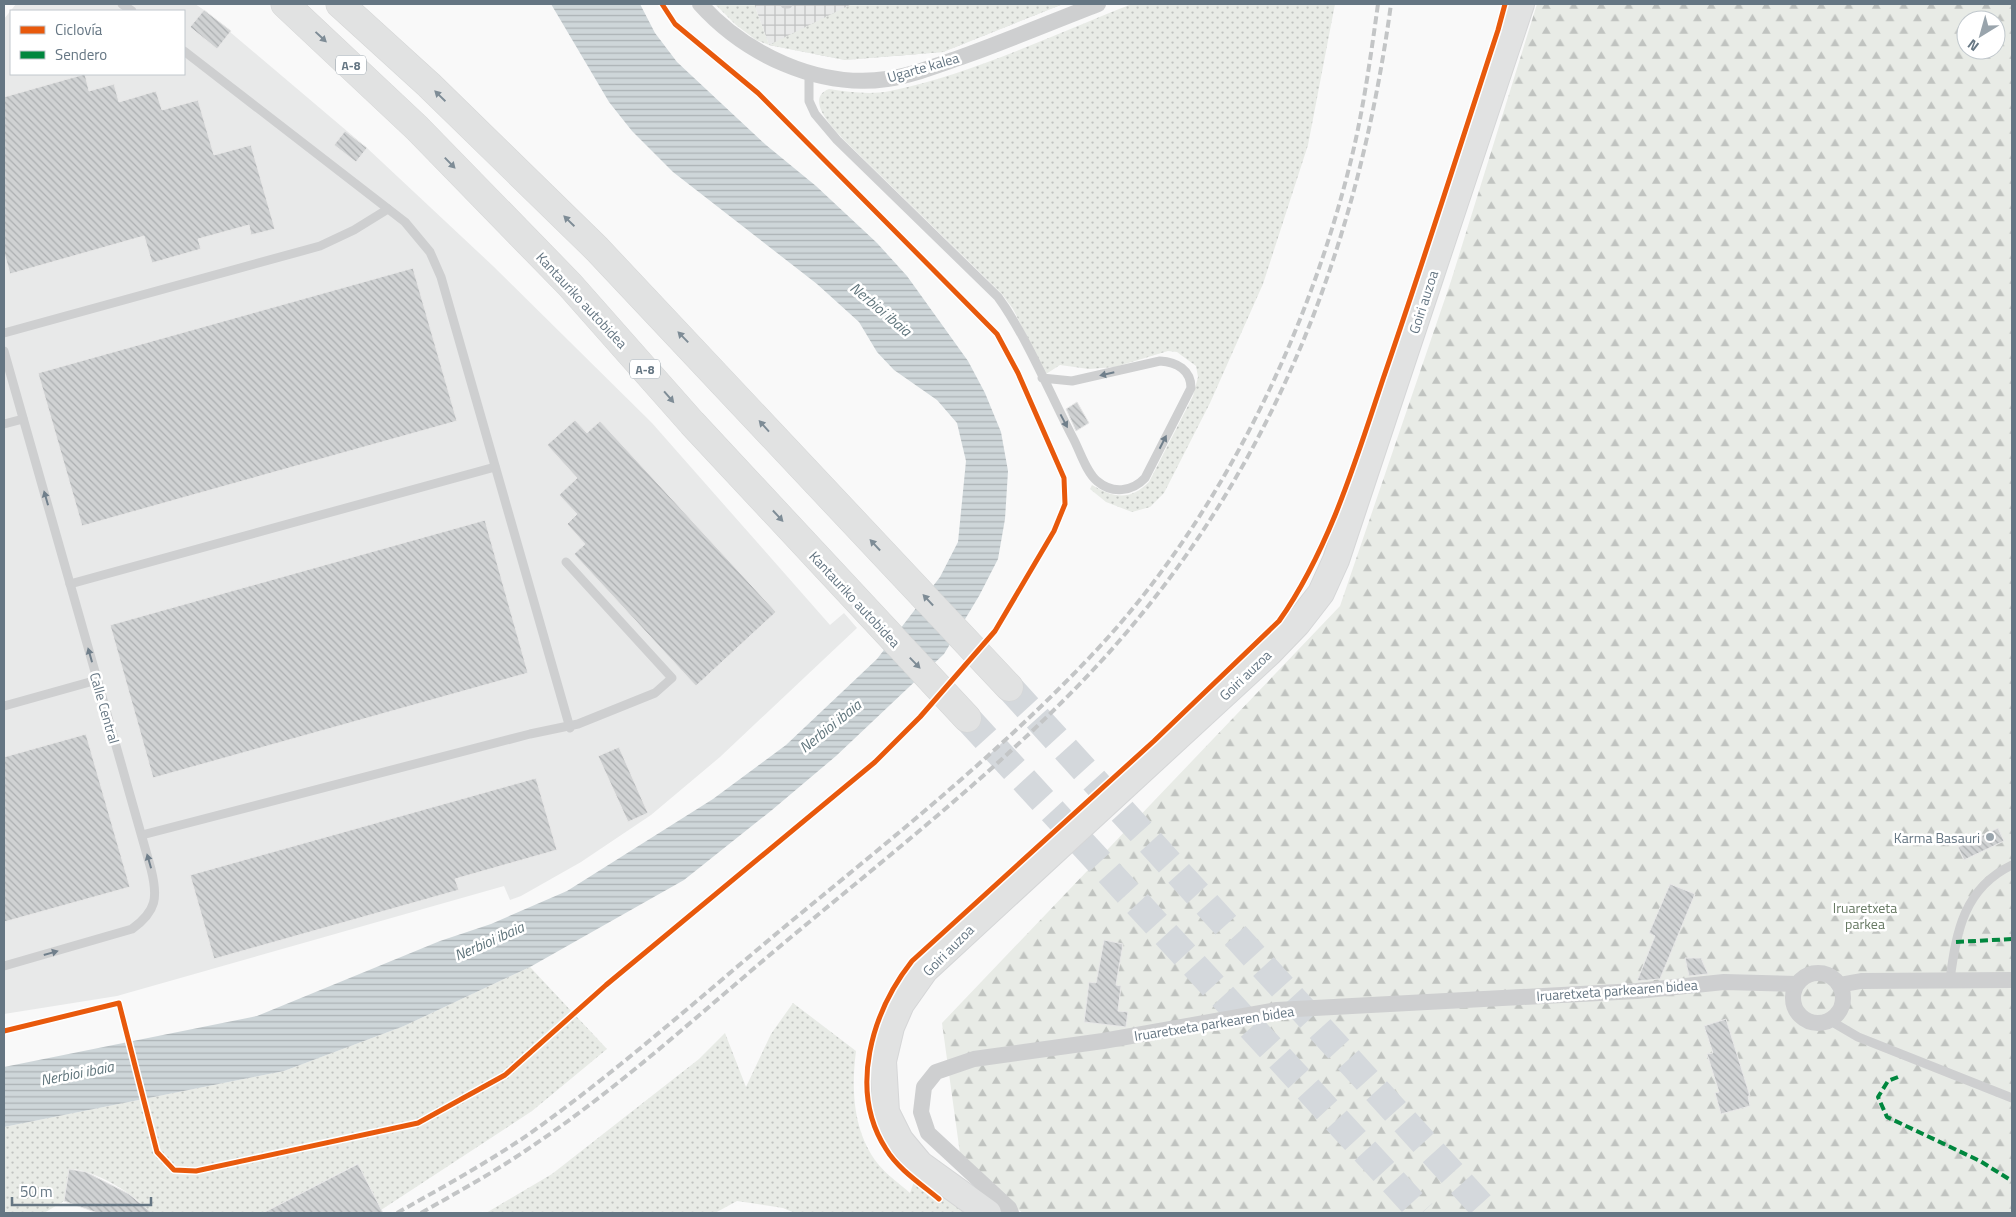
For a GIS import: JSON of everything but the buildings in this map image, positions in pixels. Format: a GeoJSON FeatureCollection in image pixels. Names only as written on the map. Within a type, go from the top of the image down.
{"type":"FeatureCollection","features":[{"type":"Feature","properties":{"kind":"highway","name":"Kantauriko autobidea"},"geometry":{"type":"LineString","coordinates":[[285,4],[416,128],[570,285],[692,423],[967,718]]}},
{"type":"Feature","properties":{"kind":"highway"},"geometry":{"type":"LineString","coordinates":[[340,4],[429,85],[597,248],[1009,687]]}},
{"type":"Feature","properties":{"kind":"main road","name":"Goiri auzoa"},"geometry":{"type":"LineString","coordinates":[[988,1213],[920,1164],[900,1140],[886,1112],[883,1061],[891,1027],[901,1004],[925,970],[1269,653],[1297,624],[1321,593],[1336,560],[1521,4]]}},
{"type":"Feature","properties":{"kind":"street","name":"Ugarte kalea"},"geometry":{"type":"LineString","coordinates":[[700,4],[730,31],[759,53],[786,66],[846,79],[887,79],[935,66],[1098,4]]}},
{"type":"Feature","properties":{"kind":"street"},"geometry":{"type":"LineString","coordinates":[[1810,974],[1826,975],[1839,985],[1842,993],[1840,1009],[1829,1020],[1813,1022],[1799,1015],[1793,1000],[1797,984],[1810,974]]}},
{"type":"Feature","properties":{"kind":"street"},"geometry":{"type":"LineString","coordinates":[[1839,985],[1861,981],[2012,980]]}},
{"type":"Feature","properties":{"kind":"street","name":"Iruaretxeta parkearen bidea"},"geometry":{"type":"LineString","coordinates":[[1011,1213],[1010,1208],[928,1134],[921,1112],[924,1087],[936,1072],[974,1059],[1103,1041],[1277,1010],[1637,991],[1724,982],[1797,984]]}},
{"type":"Feature","properties":{"kind":"lane"},"geometry":{"type":"LineString","coordinates":[[185,52],[388,209],[414,232],[430,252],[441,277],[570,728]]}},
{"type":"Feature","properties":{"kind":"lane"},"geometry":{"type":"LineString","coordinates":[[809,72],[809,101],[815,114],[837,140],[998,297],[1008,311],[1042,378],[1096,481],[1116,490],[1138,486],[1145,478],[1191,388],[1191,379],[1187,372],[1171,362],[1160,362],[1072,381],[1042,378]]}},
{"type":"Feature","properties":{"kind":"lane"},"geometry":{"type":"LineString","coordinates":[[4,333],[320,246],[354,230],[388,209]]}},
{"type":"Feature","properties":{"kind":"lane","name":"Calle Central"},"geometry":{"type":"LineString","coordinates":[[4,351],[142,835],[155,884],[156,898],[143,921],[132,929],[4,966]]}},
{"type":"Feature","properties":{"kind":"lane"},"geometry":{"type":"LineString","coordinates":[[4,424],[23,419]]}},
{"type":"Feature","properties":{"kind":"lane"},"geometry":{"type":"LineString","coordinates":[[70,584],[495,467]]}},
{"type":"Feature","properties":{"kind":"lane"},"geometry":{"type":"LineString","coordinates":[[142,835],[530,734],[570,728],[656,694],[672,678],[566,562]]}},
{"type":"Feature","properties":{"kind":"lane"},"geometry":{"type":"LineString","coordinates":[[4,706],[98,680]]}},
{"type":"Feature","properties":{"kind":"lane"},"geometry":{"type":"LineString","coordinates":[[1950,980],[1958,934],[1966,909],[1988,879],[2012,865]]}},
{"type":"Feature","properties":{"kind":"lane"},"geometry":{"type":"LineString","coordinates":[[1829,1020],[1858,1037],[2012,1098]]}},
{"type":"Feature","properties":{"kind":"shaded area"},"geometry":{"type":"Polygon","coordinates":[[[16,4],[195,4],[367,148],[493,266],[652,423],[830,625],[844,613],[857,628],[720,757],[651,815],[581,862],[521,896],[510,900],[504,886],[117,996],[4,1014],[4,19],[10,12],[10,75],[185,75],[185,10],[11,10],[16,4]]]}},
{"type":"Feature","properties":{"kind":"shaded area"},"geometry":{"type":"Polygon","coordinates":[[[754,4],[1063,4],[943,52],[845,60],[769,45],[754,4]]]}},
{"type":"Feature","properties":{"kind":"green space"},"geometry":{"type":"Polygon","coordinates":[[[715,4],[754,4],[769,45],[756,40],[736,25],[715,4]]]}},
{"type":"Feature","properties":{"kind":"green space"},"geometry":{"type":"Polygon","coordinates":[[[852,4],[1063,4],[943,52],[845,60],[769,45],[852,4]]]}},
{"type":"Feature","properties":{"kind":"green space"},"geometry":{"type":"Polygon","coordinates":[[[1132,4],[1335,4],[1308,145],[1263,284],[1210,403],[1164,493],[1150,507],[1132,512],[1106,502],[1090,489],[1092,485],[1108,493],[1122,496],[1135,492],[1149,482],[1193,396],[1198,377],[1196,366],[1177,352],[1168,351],[1115,367],[1089,369],[1060,365],[1046,374],[1013,309],[1002,294],[844,140],[823,115],[819,100],[822,94],[829,89],[875,93],[920,84],[951,75],[1012,53],[1132,4]]]}},
{"type":"Feature","properties":{"kind":"green space","name":"Iruaretxeta parkea"},"geometry":{"type":"Polygon","coordinates":[[[1537,4],[2012,4],[2012,1213],[1023,1213],[962,1168],[942,1023],[1340,606],[1451,281],[1537,4]]]}},
{"type":"Feature","properties":{"kind":"green space"},"geometry":{"type":"Polygon","coordinates":[[[530,967],[607,1049],[532,1111],[381,1210],[357,1164],[263,1213],[150,1213],[135,1198],[113,1184],[90,1173],[70,1169],[64,1201],[44,1213],[4,1213],[4,1127],[284,1071],[404,1026],[530,967]]]}},
{"type":"Feature","properties":{"kind":"green space"},"geometry":{"type":"Polygon","coordinates":[[[793,1003],[856,1051],[854,1095],[859,1124],[870,1152],[889,1176],[910,1193],[920,1164],[987,1213],[795,1213],[783,1208],[737,1201],[715,1213],[486,1213],[552,1174],[699,1059],[725,1033],[746,1087],[771,1034],[793,1003]]]}},
{"type":"Feature","properties":{"kind":"water","name":"Nerbioi ibaia"},"geometry":{"type":"Polygon","coordinates":[[[551,4],[640,4],[655,33],[677,62],[766,145],[816,186],[877,243],[907,276],[968,361],[985,393],[1001,432],[1008,471],[1005,519],[998,559],[979,596],[944,654],[836,756],[684,880],[530,967],[404,1026],[284,1071],[4,1127],[4,1067],[257,1016],[440,941],[491,924],[567,891],[713,799],[786,745],[877,659],[940,577],[958,542],[966,461],[957,423],[937,400],[894,370],[877,352],[859,322],[817,284],[673,172],[632,131],[609,102],[551,4]]]}},
{"type":"Feature","properties":{"kind":"tunnel"},"geometry":{"type":"LineString","coordinates":[[1009,687],[1488,1213]]}},
{"type":"Feature","properties":{"kind":"tunnel"},"geometry":{"type":"LineString","coordinates":[[967,718],[1422,1213]]}},
{"type":"Feature","properties":{"kind":"railway"},"geometry":{"type":"LineString","coordinates":[[397,1213],[529,1134],[564,1109],[664,1029],[914,820],[992,752],[1067,681],[1103,643],[1147,591],[1187,535],[1224,476],[1257,415],[1287,351],[1312,287],[1334,221],[1352,156],[1364,99],[1378,4]]}},
{"type":"Feature","properties":{"kind":"railway"},"geometry":{"type":"LineString","coordinates":[[421,1213],[525,1151],[632,1072],[936,817],[1001,760],[1064,700],[1132,626],[1191,548],[1243,466],[1286,380],[1323,290],[1352,198],[1375,102],[1391,4]]}},
{"type":"Feature","properties":{"kind":"marked path"},"geometry":{"type":"LineString","coordinates":[[1956,942],[2012,939]]}},
{"type":"Feature","properties":{"kind":"marked path"},"geometry":{"type":"LineString","coordinates":[[1898,1077],[1888,1081],[1878,1097],[1887,1117],[1980,1161],[2012,1181]]}},
{"type":"Feature","properties":{"kind":"cycle path"},"geometry":{"type":"LineString","coordinates":[[4,1031],[119,1003],[157,1152],[174,1170],[196,1171],[418,1123],[505,1075],[606,985],[875,762],[920,717],[995,631],[1054,531],[1065,504],[1064,478],[1018,373],[997,334],[758,93],[675,24],[662,4]]}},
{"type":"Feature","properties":{"kind":"cycle path"},"geometry":{"type":"LineString","coordinates":[[939,1199],[910,1176],[891,1156],[875,1126],[868,1102],[867,1077],[870,1052],[876,1027],[886,1004],[898,981],[912,961],[1154,741],[1279,621],[1297,594],[1313,565],[1340,504],[1427,248],[1505,4]]}},
{"type":"Feature","properties":{"kind":"place","name":"Karma Basauri"},"geometry":{"type":"Point","coordinates":[1990,837]}}]}
